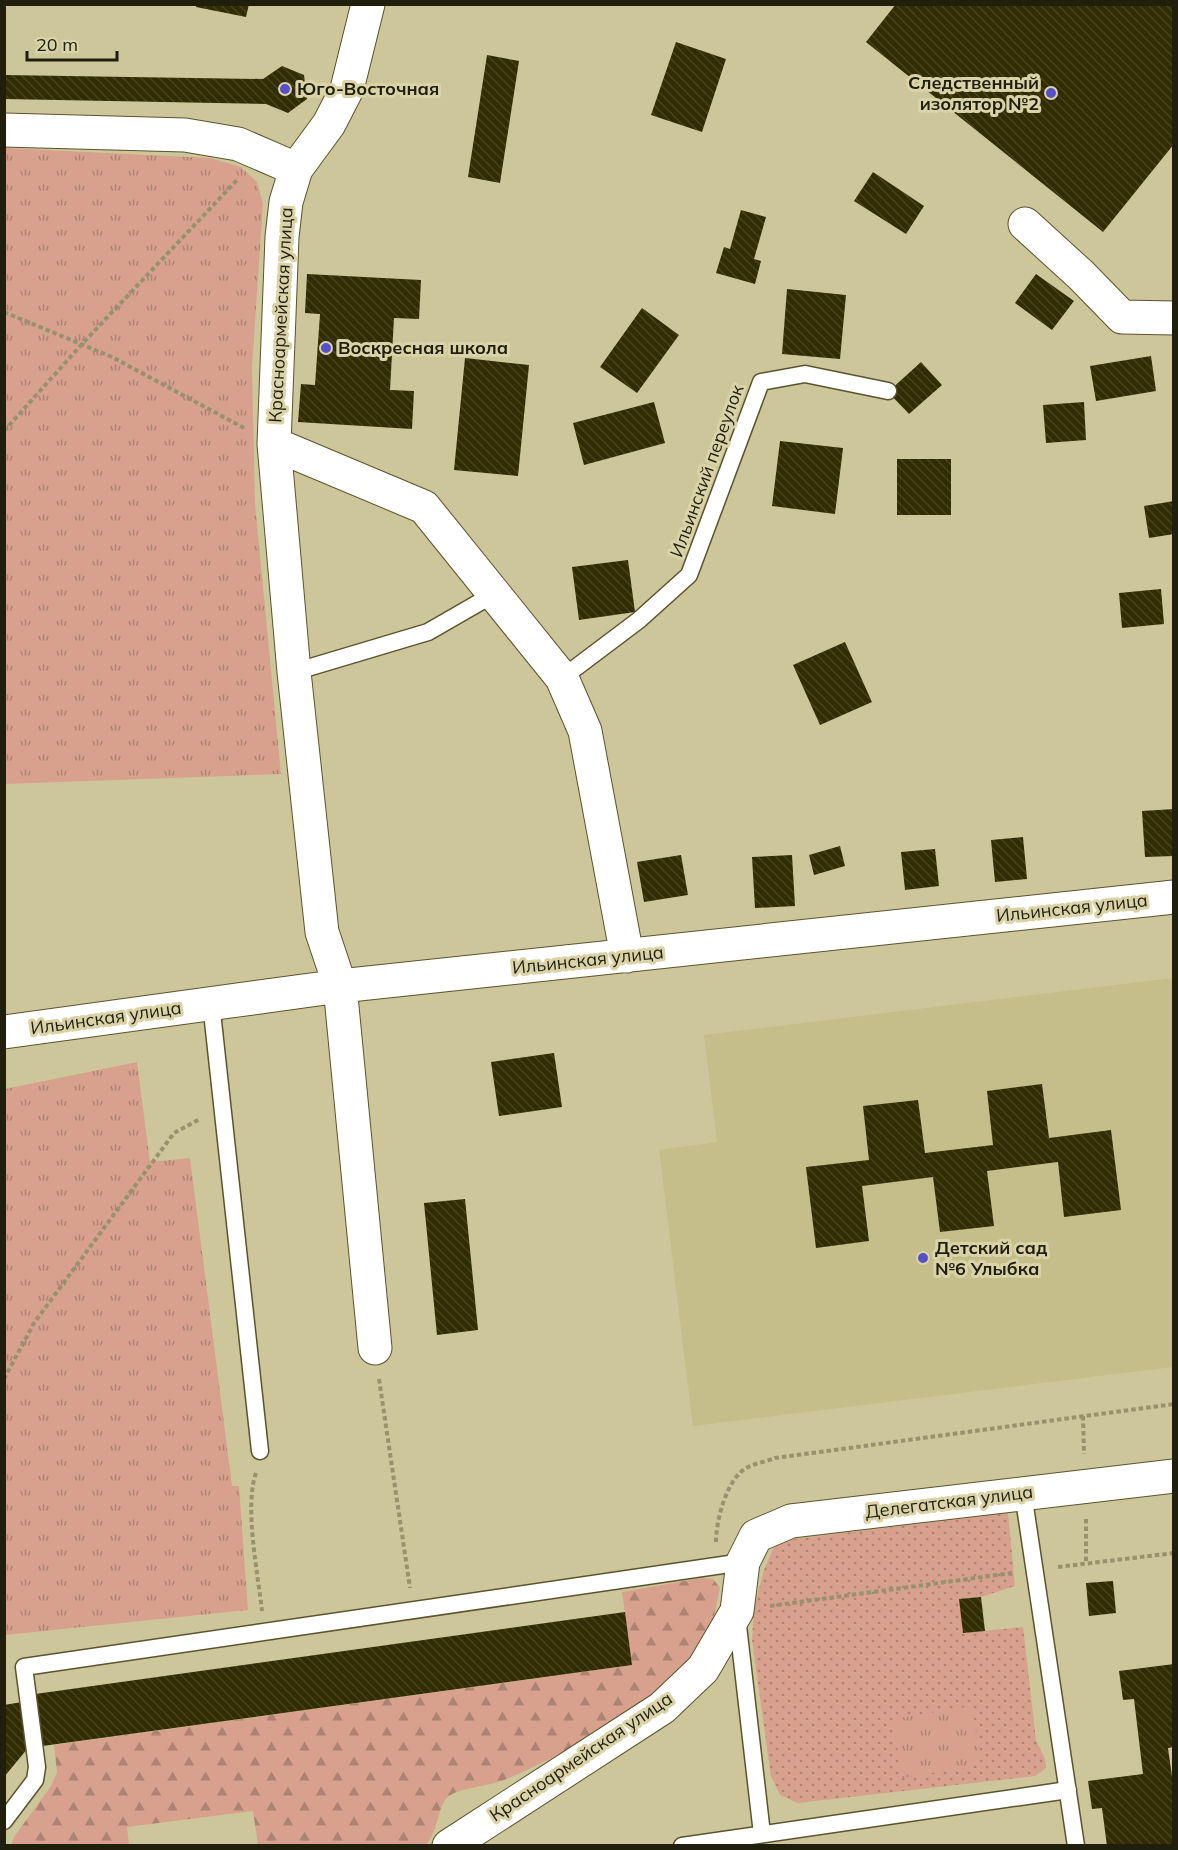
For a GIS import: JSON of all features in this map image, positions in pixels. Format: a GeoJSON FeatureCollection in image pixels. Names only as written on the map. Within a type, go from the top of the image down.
{"type":"FeatureCollection","features":[{"type":"Feature","properties":{"kind":"street","name":"Красноармейская улица"},"geometry":{"type":"LineString","coordinates":[[368,4],[347,89],[329,124],[296,169],[286,202],[282,237],[274,444],[424,507],[562,678],[585,731],[627,956]]}},
{"type":"Feature","properties":{"kind":"street"},"geometry":{"type":"LineString","coordinates":[[4,130],[185,135],[238,144],[296,169]]}},
{"type":"Feature","properties":{"kind":"street"},"geometry":{"type":"LineString","coordinates":[[1025,224],[1081,275],[1122,317],[1173,318]]}},
{"type":"Feature","properties":{"kind":"street"},"geometry":{"type":"LineString","coordinates":[[274,444],[294,672],[322,932],[340,986],[375,1348]]}},
{"type":"Feature","properties":{"kind":"street","name":"Ильинская улица"},"geometry":{"type":"LineString","coordinates":[[4,1032],[340,986],[1173,897]]}},
{"type":"Feature","properties":{"kind":"street","name":"Делегатская улица"},"geometry":{"type":"LineString","coordinates":[[729,1564],[756,1536],[791,1521],[1173,1476]]}},
{"type":"Feature","properties":{"kind":"street","name":"Красноармейская улица"},"geometry":{"type":"LineString","coordinates":[[449,1845],[662,1708],[703,1669],[736,1611],[729,1564]]}},
{"type":"Feature","properties":{"kind":"lane","name":"Ильинский переулок"},"geometry":{"type":"LineString","coordinates":[[562,678],[639,620],[689,575],[761,382],[805,374],[888,392]]}},
{"type":"Feature","properties":{"kind":"lane"},"geometry":{"type":"LineString","coordinates":[[294,672],[428,632],[494,594]]}},
{"type":"Feature","properties":{"kind":"lane"},"geometry":{"type":"LineString","coordinates":[[211,1003],[260,1451]]}},
{"type":"Feature","properties":{"kind":"lane"},"geometry":{"type":"LineString","coordinates":[[1023,1493],[1076,1845]]}},
{"type":"Feature","properties":{"kind":"lane"},"geometry":{"type":"LineString","coordinates":[[4,1821],[35,1779],[36,1767],[24,1667],[729,1564]]}},
{"type":"Feature","properties":{"kind":"lane"},"geometry":{"type":"LineString","coordinates":[[736,1611],[762,1834]]}},
{"type":"Feature","properties":{"kind":"lane"},"geometry":{"type":"LineString","coordinates":[[682,1845],[1068,1790]]}},
{"type":"Feature","properties":{"kind":"path"},"geometry":{"type":"LineString","coordinates":[[4,431],[82,344],[261,154]]}},
{"type":"Feature","properties":{"kind":"path"},"geometry":{"type":"LineString","coordinates":[[4,312],[112,357],[274,444]]}},
{"type":"Feature","properties":{"kind":"path"},"geometry":{"type":"LineString","coordinates":[[4,1379],[34,1323],[174,1133],[197,1120],[223,1113]]}},
{"type":"Feature","properties":{"kind":"path"},"geometry":{"type":"LineString","coordinates":[[375,1348],[413,1610]]}},
{"type":"Feature","properties":{"kind":"path"},"geometry":{"type":"LineString","coordinates":[[729,1564],[716,1525],[730,1486],[746,1467],[775,1458],[1173,1404]]}},
{"type":"Feature","properties":{"kind":"path"},"geometry":{"type":"LineString","coordinates":[[260,1451],[258,1468],[252,1484],[251,1506],[265,1632]]}},
{"type":"Feature","properties":{"kind":"path"},"geometry":{"type":"LineString","coordinates":[[736,1611],[1173,1553]]}},
{"type":"Feature","properties":{"kind":"shaded area","name":"Детский сад №6 Улыбка"},"geometry":{"type":"Polygon","coordinates":[[[1173,978],[1173,1367],[693,1426],[659,1150],[717,1142],[704,1035],[1173,978]]]}},
{"type":"Feature","properties":{"kind":"green space"},"geometry":{"type":"Polygon","coordinates":[[[5,148],[210,158],[241,167],[257,182],[263,204],[252,367],[255,504],[281,774],[5,784],[5,148]]]}},
{"type":"Feature","properties":{"kind":"green space"},"geometry":{"type":"Polygon","coordinates":[[[137,1062],[150,1162],[190,1158],[232,1486],[239,1486],[248,1610],[5,1635],[5,1089],[137,1062]]]}},
{"type":"Feature","properties":{"kind":"green space"},"geometry":{"type":"Polygon","coordinates":[[[1008,1513],[1015,1586],[981,1597],[960,1599],[963,1633],[1023,1627],[1036,1740],[1045,1759],[1046,1768],[1035,1776],[798,1803],[780,1795],[771,1776],[752,1640],[754,1608],[764,1570],[774,1547],[785,1540],[1008,1513]]]}},
{"type":"Feature","properties":{"kind":"green space"},"geometry":{"type":"Polygon","coordinates":[[[702,1578],[713,1579],[720,1588],[713,1618],[710,1628],[696,1651],[675,1674],[620,1718],[558,1755],[504,1780],[452,1794],[444,1801],[426,1845],[258,1845],[253,1811],[127,1827],[129,1845],[11,1846],[14,1837],[51,1786],[57,1772],[54,1745],[632,1665],[622,1592],[702,1578]]]}},
{"type":"Feature","properties":{"kind":"green space"},"geometry":{"type":"Polygon","coordinates":[[[972,1706],[981,1765],[902,1778],[893,1719],[972,1706]]]}},
{"type":"Feature","properties":{"kind":"building"},"geometry":{"type":"Polygon","coordinates":[[[196,4],[249,4],[246,17],[196,7],[196,4]]]}},
{"type":"Feature","properties":{"kind":"building","name":"Следственный изолятор №2"},"geometry":{"type":"Polygon","coordinates":[[[896,4],[1174,4],[1174,144],[1103,232],[866,42],[896,4]]]}},
{"type":"Feature","properties":{"kind":"building"},"geometry":{"type":"Polygon","coordinates":[[[676,42],[726,59],[702,132],[651,115],[676,42]]]}},
{"type":"Feature","properties":{"kind":"building"},"geometry":{"type":"Polygon","coordinates":[[[487,55],[519,61],[500,183],[468,177],[487,55]]]}},
{"type":"Feature","properties":{"kind":"building"},"geometry":{"type":"Polygon","coordinates":[[[282,66],[304,75],[307,99],[288,113],[266,104],[4,99],[4,75],[263,79],[282,66]]]}},
{"type":"Feature","properties":{"kind":"building"},"geometry":{"type":"Polygon","coordinates":[[[873,172],[924,206],[906,234],[854,201],[873,172]]]}},
{"type":"Feature","properties":{"kind":"building"},"geometry":{"type":"Polygon","coordinates":[[[741,210],[766,217],[754,259],[761,261],[755,284],[716,273],[724,247],[730,249],[741,210]]]}},
{"type":"Feature","properties":{"kind":"building"},"geometry":{"type":"Polygon","coordinates":[[[307,274],[421,280],[419,319],[394,318],[390,390],[414,391],[412,429],[298,422],[301,384],[315,385],[320,314],[305,313],[307,274]]]}},
{"type":"Feature","properties":{"kind":"building"},"geometry":{"type":"Polygon","coordinates":[[[1036,274],[1074,301],[1052,330],[1015,303],[1036,274]]]}},
{"type":"Feature","properties":{"kind":"building"},"geometry":{"type":"Polygon","coordinates":[[[787,289],[846,295],[840,359],[782,354],[787,289]]]}},
{"type":"Feature","properties":{"kind":"building"},"geometry":{"type":"Polygon","coordinates":[[[642,308],[679,335],[637,393],[600,367],[642,308]]]}},
{"type":"Feature","properties":{"kind":"building"},"geometry":{"type":"Polygon","coordinates":[[[1151,356],[1156,391],[1096,401],[1090,366],[1151,356]]]}},
{"type":"Feature","properties":{"kind":"building"},"geometry":{"type":"Polygon","coordinates":[[[465,358],[529,365],[518,476],[454,470],[465,358]]]}},
{"type":"Feature","properties":{"kind":"building"},"geometry":{"type":"Polygon","coordinates":[[[921,362],[942,385],[909,414],[888,392],[921,362]]]}},
{"type":"Feature","properties":{"kind":"building"},"geometry":{"type":"Polygon","coordinates":[[[654,402],[665,443],[584,465],[573,423],[654,402]]]}},
{"type":"Feature","properties":{"kind":"building"},"geometry":{"type":"Polygon","coordinates":[[[1084,402],[1086,440],[1046,443],[1043,405],[1084,402]]]}},
{"type":"Feature","properties":{"kind":"building"},"geometry":{"type":"Polygon","coordinates":[[[780,441],[843,448],[835,514],[772,506],[780,441]]]}},
{"type":"Feature","properties":{"kind":"building"},"geometry":{"type":"Polygon","coordinates":[[[897,459],[951,459],[951,515],[897,515],[897,459]]]}},
{"type":"Feature","properties":{"kind":"building"},"geometry":{"type":"Polygon","coordinates":[[[1174,501],[1174,534],[1149,538],[1144,506],[1174,501]]]}},
{"type":"Feature","properties":{"kind":"building"},"geometry":{"type":"Polygon","coordinates":[[[628,560],[635,612],[579,620],[572,567],[628,560]]]}},
{"type":"Feature","properties":{"kind":"building"},"geometry":{"type":"Polygon","coordinates":[[[1161,589],[1164,624],[1122,628],[1119,593],[1161,589]]]}},
{"type":"Feature","properties":{"kind":"building"},"geometry":{"type":"Polygon","coordinates":[[[845,642],[872,702],[820,725],[793,665],[845,642]]]}},
{"type":"Feature","properties":{"kind":"building"},"geometry":{"type":"Polygon","coordinates":[[[1174,809],[1174,856],[1145,857],[1142,811],[1174,809]]]}},
{"type":"Feature","properties":{"kind":"building"},"geometry":{"type":"Polygon","coordinates":[[[1023,837],[1027,879],[995,882],[991,840],[1023,837]]]}},
{"type":"Feature","properties":{"kind":"building"},"geometry":{"type":"Polygon","coordinates":[[[840,846],[845,866],[814,875],[809,855],[840,846]]]}},
{"type":"Feature","properties":{"kind":"building"},"geometry":{"type":"Polygon","coordinates":[[[935,849],[939,886],[905,890],[901,852],[935,849]]]}},
{"type":"Feature","properties":{"kind":"building"},"geometry":{"type":"Polygon","coordinates":[[[681,855],[688,895],[644,902],[637,862],[681,855]]]}},
{"type":"Feature","properties":{"kind":"building"},"geometry":{"type":"Polygon","coordinates":[[[792,855],[795,906],[755,908],[752,857],[792,855]]]}},
{"type":"Feature","properties":{"kind":"building"},"geometry":{"type":"Polygon","coordinates":[[[554,1053],[562,1107],[499,1116],[491,1062],[554,1053]]]}},
{"type":"Feature","properties":{"kind":"building"},"geometry":{"type":"Polygon","coordinates":[[[1042,1084],[1049,1138],[1111,1130],[1121,1210],[1064,1217],[1058,1162],[987,1171],[994,1226],[940,1232],[933,1177],[862,1186],[869,1241],[816,1248],[806,1167],[869,1160],[863,1106],[918,1100],[925,1153],[993,1145],[987,1091],[1042,1084]]]}},
{"type":"Feature","properties":{"kind":"building"},"geometry":{"type":"Polygon","coordinates":[[[465,1199],[478,1330],[437,1335],[424,1203],[465,1199]]]}},
{"type":"Feature","properties":{"kind":"building"},"geometry":{"type":"Polygon","coordinates":[[[1113,1581],[1116,1613],[1089,1616],[1086,1583],[1113,1581]]]}},
{"type":"Feature","properties":{"kind":"building"},"geometry":{"type":"Polygon","coordinates":[[[981,1597],[985,1631],[963,1633],[959,1599],[981,1597]]]}},
{"type":"Feature","properties":{"kind":"building"},"geometry":{"type":"Polygon","coordinates":[[[625,1612],[632,1665],[28,1748],[4,1777],[4,1705],[28,1701],[28,1695],[625,1612]]]}},
{"type":"Feature","properties":{"kind":"building"},"geometry":{"type":"Polygon","coordinates":[[[1174,1664],[1174,1747],[1168,1748],[1174,1791],[1174,1846],[1107,1846],[1102,1808],[1092,1809],[1088,1781],[1143,1774],[1134,1699],[1123,1700],[1119,1671],[1174,1664]]]}},
{"type":"Feature","properties":{"kind":"place","name":"Юго-Восточная"},"geometry":{"type":"Point","coordinates":[285,89]}},
{"type":"Feature","properties":{"kind":"place","name":"Следственный изолятор №2"},"geometry":{"type":"Point","coordinates":[1051,93]}},
{"type":"Feature","properties":{"kind":"place","name":"Воскресная школа"},"geometry":{"type":"Point","coordinates":[326,348]}},
{"type":"Feature","properties":{"kind":"place","name":"Детский сад №6 Улыбка"},"geometry":{"type":"Point","coordinates":[923,1258]}}]}
